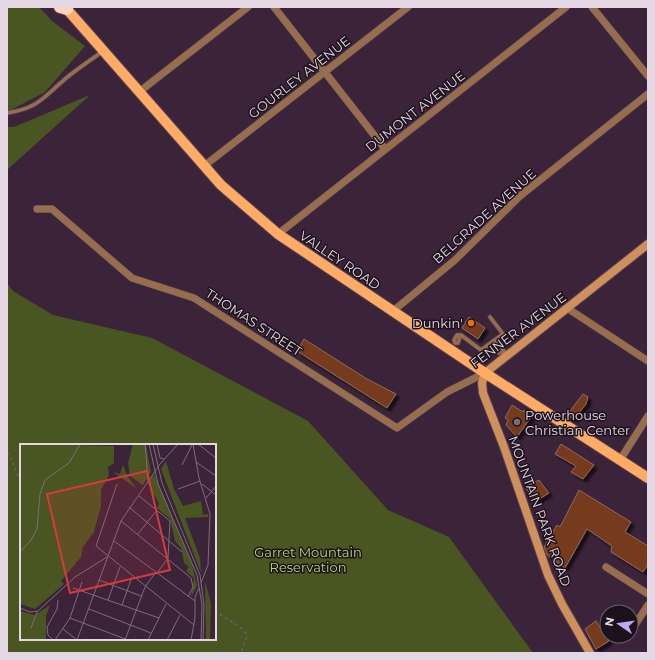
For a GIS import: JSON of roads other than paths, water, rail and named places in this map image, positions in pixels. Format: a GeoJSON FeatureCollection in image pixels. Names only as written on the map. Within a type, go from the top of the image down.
{"type":"FeatureCollection","features":[{"type":"Feature","properties":{"kind":"main road","name":"VALLEY ROAD"},"geometry":{"type":"LineString","coordinates":[[64,8],[104,50],[221,185],[278,234],[393,311],[453,346],[485,373],[648,478]]}},
{"type":"Feature","properties":{"kind":"street"},"geometry":{"type":"LineString","coordinates":[[139,92],[248,7]]}},
{"type":"Feature","properties":{"kind":"street"},"geometry":{"type":"LineString","coordinates":[[274,7],[385,149]]}},
{"type":"Feature","properties":{"kind":"street","name":"GOURLEY AVENUE"},"geometry":{"type":"LineString","coordinates":[[204,166],[408,7]]}},
{"type":"Feature","properties":{"kind":"street","name":"DUMONT AVENUE"},"geometry":{"type":"LineString","coordinates":[[278,234],[566,7]]}},
{"type":"Feature","properties":{"kind":"street"},"geometry":{"type":"LineString","coordinates":[[592,7],[648,76]]}},
{"type":"Feature","properties":{"kind":"street","name":"BELGRADE AVENUE"},"geometry":{"type":"LineString","coordinates":[[393,311],[455,260],[520,196],[648,94]]}},
{"type":"Feature","properties":{"kind":"street","name":"THOMAS STREET"},"geometry":{"type":"LineString","coordinates":[[38,209],[52,209],[132,278],[194,298],[397,428]]}},
{"type":"Feature","properties":{"kind":"street","name":"FENNER AVENUE"},"geometry":{"type":"LineString","coordinates":[[397,428],[447,392],[485,373],[505,354],[648,245]]}},
{"type":"Feature","properties":{"kind":"street"},"geometry":{"type":"LineString","coordinates":[[567,308],[648,361]]}},
{"type":"Feature","properties":{"kind":"street","name":"MOUNTAIN PARK ROAD"},"geometry":{"type":"LineString","coordinates":[[485,373],[482,382],[483,393],[504,447],[548,575],[562,604],[590,653]]}},
{"type":"Feature","properties":{"kind":"street"},"geometry":{"type":"LineString","coordinates":[[620,460],[648,416]]}},
{"type":"Feature","properties":{"kind":"street"},"geometry":{"type":"LineString","coordinates":[[606,567],[648,594]]}},
{"type":"Feature","properties":{"kind":"street"},"geometry":{"type":"LineString","coordinates":[[639,619],[648,605]]}},
{"type":"Feature","properties":{"kind":"lane"},"geometry":{"type":"LineString","coordinates":[[7,113],[25,110],[42,101],[66,78],[104,50]]}},
{"type":"Feature","properties":{"kind":"lane"},"geometry":{"type":"LineString","coordinates":[[453,346],[457,335],[461,335],[481,350],[495,343],[503,334],[490,317]]}},
{"type":"Feature","properties":{"kind":"lane"},"geometry":{"type":"LineString","coordinates":[[495,343],[500,343],[504,348],[505,354]]}},
{"type":"Feature","properties":{"kind":"place","name":"Dunkin'"},"geometry":{"type":"Point","coordinates":[471,323]}},
{"type":"Feature","properties":{"kind":"place","name":"Powerhouse Christian Center"},"geometry":{"type":"Point","coordinates":[517,422]}},
{"type":"Feature","properties":{"kind":"park label","name":"Garret Mountain Reservation"},"geometry":{"type":"Point","coordinates":[308,560]}}]}
